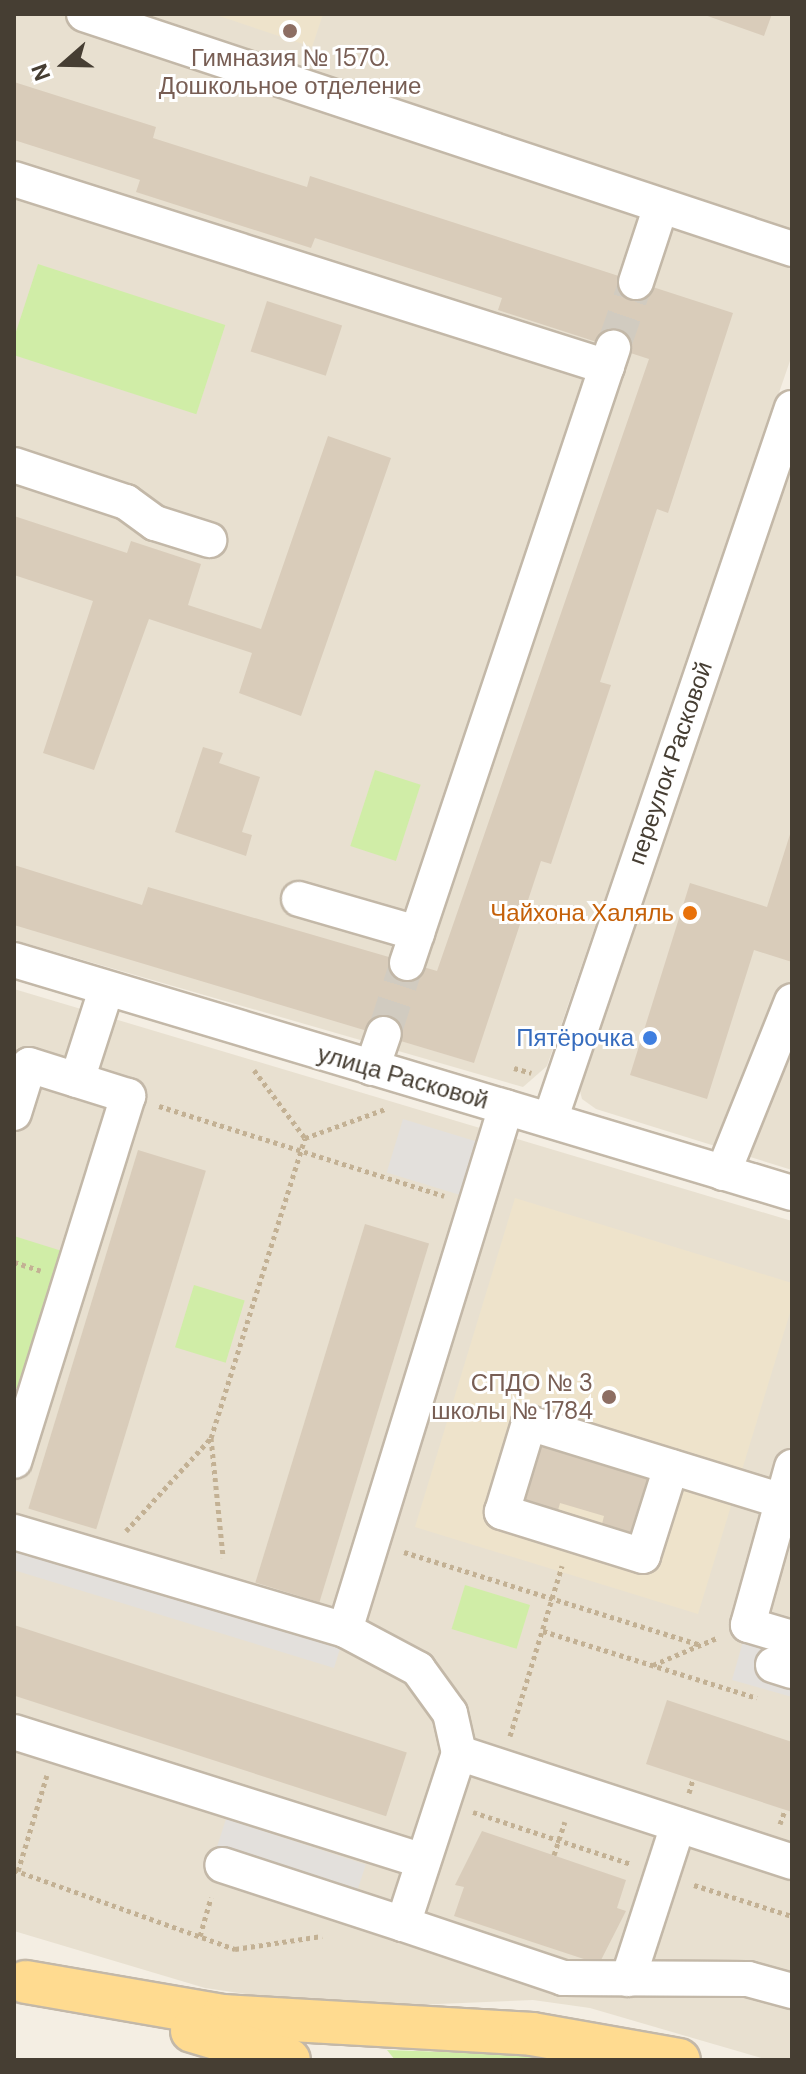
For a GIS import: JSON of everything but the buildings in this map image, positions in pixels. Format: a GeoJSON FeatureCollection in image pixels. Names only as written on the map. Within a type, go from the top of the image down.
{"type":"FeatureCollection","features":[{"type":"Feature","properties":{"kind":"main road"},"geometry":{"type":"LineString","coordinates":[[20,1980],[289,2060]]}},
{"type":"Feature","properties":{"kind":"main road"},"geometry":{"type":"LineString","coordinates":[[20,1980],[222,2016],[532,2034],[679,2060]]}},
{"type":"Feature","properties":{"kind":"street"},"geometry":{"type":"LineString","coordinates":[[84,14],[792,249]]}},
{"type":"Feature","properties":{"kind":"street"},"geometry":{"type":"LineString","coordinates":[[14,179],[610,357],[412,948],[299,899]]}},
{"type":"Feature","properties":{"kind":"street"},"geometry":{"type":"LineString","coordinates":[[636,282],[661,206]]}},
{"type":"Feature","properties":{"kind":"street","name":"переулок Расковой"},"geometry":{"type":"LineString","coordinates":[[550,1120],[791,415]]}},
{"type":"Feature","properties":{"kind":"street"},"geometry":{"type":"LineString","coordinates":[[14,465],[126,502],[155,523],[209,540]]}},
{"type":"Feature","properties":{"kind":"street","name":"улица Расковой"},"geometry":{"type":"LineString","coordinates":[[14,960],[792,1193]]}},
{"type":"Feature","properties":{"kind":"street"},"geometry":{"type":"LineString","coordinates":[[77,1080],[106,990]]}},
{"type":"Feature","properties":{"kind":"street"},"geometry":{"type":"LineString","coordinates":[[723,1173],[792,1001]]}},
{"type":"Feature","properties":{"kind":"street"},"geometry":{"type":"LineString","coordinates":[[372,1068],[384,1034]]}},
{"type":"Feature","properties":{"kind":"street"},"geometry":{"type":"LineString","coordinates":[[14,1113],[29,1065],[128,1096],[14,1461]]}},
{"type":"Feature","properties":{"kind":"street"},"geometry":{"type":"LineString","coordinates":[[345,1630],[475,1206],[485,1162],[506,1107]]}},
{"type":"Feature","properties":{"kind":"street"},"geometry":{"type":"LineString","coordinates":[[671,1467],[643,1556],[502,1512],[529,1423],[782,1501]]}},
{"type":"Feature","properties":{"kind":"street"},"geometry":{"type":"LineString","coordinates":[[786,1658],[748,1625],[792,1467]]}},
{"type":"Feature","properties":{"kind":"street"},"geometry":{"type":"LineString","coordinates":[[14,1532],[345,1630],[418,1669],[450,1713],[459,1753],[403,1924]]}},
{"type":"Feature","properties":{"kind":"street"},"geometry":{"type":"LineString","coordinates":[[14,1732],[423,1861]]}},
{"type":"Feature","properties":{"kind":"street"},"geometry":{"type":"LineString","coordinates":[[459,1753],[792,1862]]}},
{"type":"Feature","properties":{"kind":"street"},"geometry":{"type":"LineString","coordinates":[[628,1979],[678,1825]]}},
{"type":"Feature","properties":{"kind":"street"},"geometry":{"type":"LineString","coordinates":[[222,1865],[563,1978],[748,1979],[792,1991]]}},
{"type":"Feature","properties":{"kind":"path"},"geometry":{"type":"LineString","coordinates":[[254,1070],[305,1138]]}},
{"type":"Feature","properties":{"kind":"path"},"geometry":{"type":"LineString","coordinates":[[128,1096],[475,1206]]}},
{"type":"Feature","properties":{"kind":"path"},"geometry":{"type":"LineString","coordinates":[[305,1138],[385,1109]]}},
{"type":"Feature","properties":{"kind":"path"},"geometry":{"type":"LineString","coordinates":[[226,1595],[211,1438],[305,1138]]}},
{"type":"Feature","properties":{"kind":"path"},"geometry":{"type":"LineString","coordinates":[[101,1558],[211,1438]]}},
{"type":"Feature","properties":{"kind":"path"},"geometry":{"type":"LineString","coordinates":[[501,1766],[572,1534]]}},
{"type":"Feature","properties":{"kind":"path"},"geometry":{"type":"LineString","coordinates":[[372,1542],[701,1645]]}},
{"type":"Feature","properties":{"kind":"path"},"geometry":{"type":"LineString","coordinates":[[653,1665],[748,1625]]}},
{"type":"Feature","properties":{"kind":"path"},"geometry":{"type":"LineString","coordinates":[[543,1631],[764,1700]]}},
{"type":"Feature","properties":{"kind":"path"},"geometry":{"type":"LineString","coordinates":[[57,1745],[16,1870],[235,1949],[327,1935]]}},
{"type":"Feature","properties":{"kind":"path"},"geometry":{"type":"LineString","coordinates":[[443,1802],[792,1916]]}},
{"type":"Feature","properties":{"kind":"shaded area"},"geometry":{"type":"Polygon","coordinates":[[[14,14],[792,14],[792,355],[547,1066],[523,1087],[14,940],[14,14]]]}},
{"type":"Feature","properties":{"kind":"shaded area","name":"Гимназия № 1570. Дошкольное отделение"},"geometry":{"type":"Polygon","coordinates":[[[213,14],[323,14],[312,47],[213,14]]]}},
{"type":"Feature","properties":{"kind":"shaded area"},"geometry":{"type":"Polygon","coordinates":[[[792,460],[792,1170],[596,1109],[582,1099],[578,1083],[792,460]]]}},
{"type":"Feature","properties":{"kind":"shaded area"},"geometry":{"type":"Polygon","coordinates":[[[14,989],[792,1221],[792,2060],[768,2060],[590,2008],[533,2000],[343,2008],[205,1988],[14,1931],[14,989]]]}},
{"type":"Feature","properties":{"kind":"shaded area"},"geometry":{"type":"Polygon","coordinates":[[[403,1119],[487,1145],[471,1198],[387,1173],[403,1119]]]}},
{"type":"Feature","properties":{"kind":"shaded area","name":"СПДО № 3 школы № 1784"},"geometry":{"type":"Polygon","coordinates":[[[515,1198],[792,1283],[792,1306],[698,1614],[415,1527],[515,1198]]]}},
{"type":"Feature","properties":{"kind":"shaded area"},"geometry":{"type":"Polygon","coordinates":[[[14,1545],[341,1645],[334,1668],[14,1570],[14,1545]]]}},
{"type":"Feature","properties":{"kind":"shaded area"},"geometry":{"type":"Polygon","coordinates":[[[744,1638],[792,1652],[792,1697],[732,1680],[744,1638]]]}},
{"type":"Feature","properties":{"kind":"shaded area"},"geometry":{"type":"Polygon","coordinates":[[[226,1819],[366,1864],[347,1922],[207,1877],[226,1819]]]}},
{"type":"Feature","properties":{"kind":"green space"},"geometry":{"type":"Polygon","coordinates":[[[38,264],[225,325],[196,414],[14,355],[14,338],[38,264]]]}},
{"type":"Feature","properties":{"kind":"green space"},"geometry":{"type":"Polygon","coordinates":[[[375,770],[421,785],[396,861],[350,846],[375,770]]]}},
{"type":"Feature","properties":{"kind":"green space"},"geometry":{"type":"Polygon","coordinates":[[[14,1236],[62,1251],[19,1389],[14,1387],[14,1236]]]}},
{"type":"Feature","properties":{"kind":"green space"},"geometry":{"type":"Polygon","coordinates":[[[194,1285],[245,1300],[226,1363],[175,1347],[194,1285]]]}},
{"type":"Feature","properties":{"kind":"green space"},"geometry":{"type":"Polygon","coordinates":[[[465,1585],[530,1605],[517,1649],[452,1629],[465,1585]]]}},
{"type":"Feature","properties":{"kind":"green space"},"geometry":{"type":"Polygon","coordinates":[[[387,2050],[529,2055],[574,2060],[395,2060],[387,2050]]]}},
{"type":"Feature","properties":{"kind":"tunnel"},"geometry":{"type":"LineString","coordinates":[[613,348],[636,282]]}},
{"type":"Feature","properties":{"kind":"tunnel"},"geometry":{"type":"LineString","coordinates":[[384,1034],[407,963]]}},
{"type":"Feature","properties":{"kind":"place","name":"Гимназия № 1570. Дошкольное отделение"},"geometry":{"type":"Point","coordinates":[290,31]}},
{"type":"Feature","properties":{"kind":"place","name":"Чайхона Халяль"},"geometry":{"type":"Point","coordinates":[690,913]}},
{"type":"Feature","properties":{"kind":"place","name":"Пятёрочка"},"geometry":{"type":"Point","coordinates":[650,1038]}},
{"type":"Feature","properties":{"kind":"place","name":"СПДО № 3 школы № 1784"},"geometry":{"type":"Point","coordinates":[609,1397]}}]}
